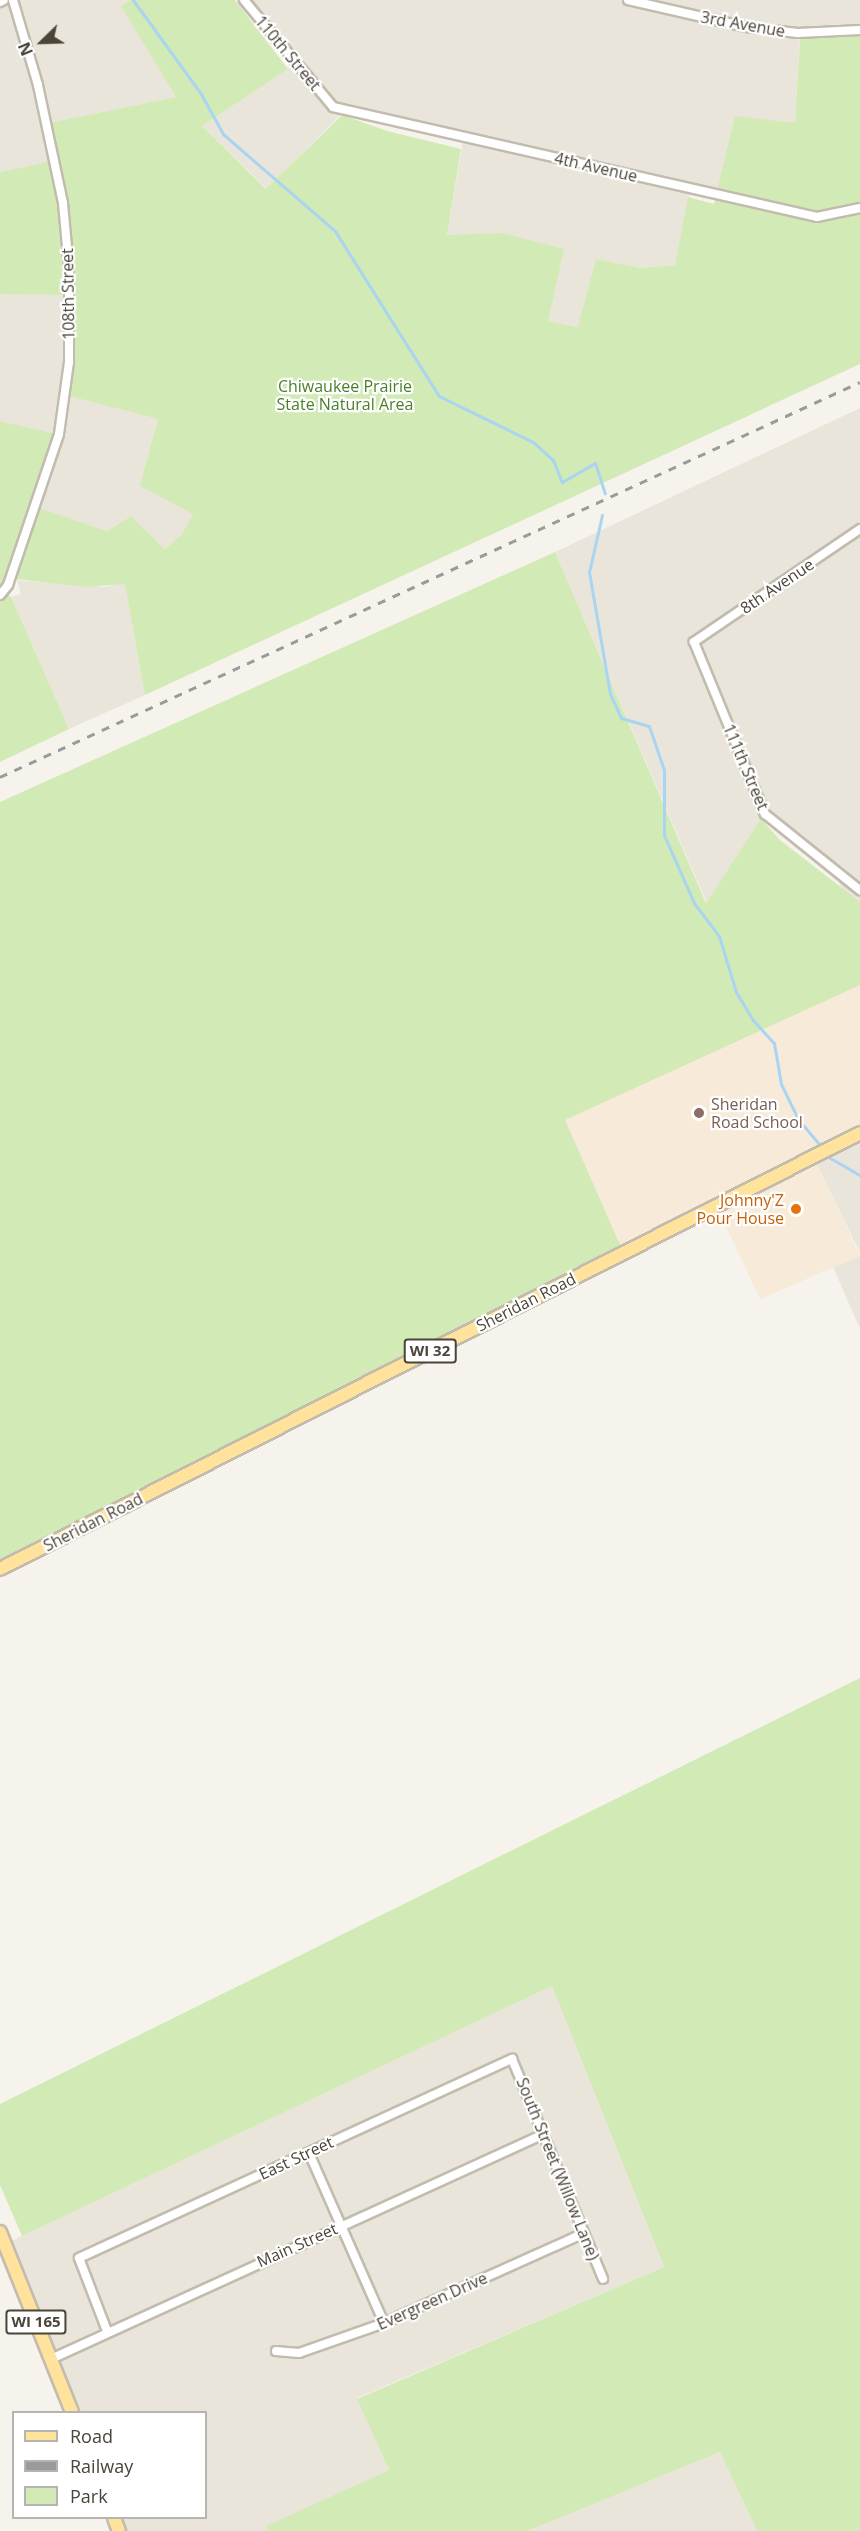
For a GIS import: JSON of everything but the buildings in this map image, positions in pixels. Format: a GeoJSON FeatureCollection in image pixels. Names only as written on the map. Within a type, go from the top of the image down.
{"type":"FeatureCollection","features":[{"type":"Feature","properties":{"kind":"main road","name":"Sheridan Road"},"geometry":{"type":"LineString","coordinates":[[0,1569],[860,1133]]}},
{"type":"Feature","properties":{"kind":"main road","name":"WI 165"},"geometry":{"type":"LineString","coordinates":[[0,2232],[72,2411]]}},
{"type":"Feature","properties":{"kind":"street","name":"108th Street"},"geometry":{"type":"LineString","coordinates":[[0,595],[8,585],[62,423],[68,380],[70,317],[67,238],[56,167],[12,0]]}},
{"type":"Feature","properties":{"kind":"street","name":"3rd Avenue"},"geometry":{"type":"LineString","coordinates":[[628,0],[746,27],[798,33],[860,30]]}},
{"type":"Feature","properties":{"kind":"street","name":"110th Street"},"geometry":{"type":"LineString","coordinates":[[246,1],[333,107]]}},
{"type":"Feature","properties":{"kind":"street","name":"4th Avenue"},"geometry":{"type":"LineString","coordinates":[[333,107],[817,217],[860,208]]}},
{"type":"Feature","properties":{"kind":"street","name":"8th Avenue"},"geometry":{"type":"LineString","coordinates":[[694,642],[860,529]]}},
{"type":"Feature","properties":{"kind":"street","name":"111th Street"},"geometry":{"type":"LineString","coordinates":[[694,642],[765,814],[860,890]]}},
{"type":"Feature","properties":{"kind":"street","name":"South Street (Willow Lane)"},"geometry":{"type":"LineString","coordinates":[[512,2059],[603,2279]]}},
{"type":"Feature","properties":{"kind":"street","name":"East Street"},"geometry":{"type":"LineString","coordinates":[[107,2331],[80,2258],[512,2059]]}},
{"type":"Feature","properties":{"kind":"street","name":"Main Street"},"geometry":{"type":"LineString","coordinates":[[51,2358],[544,2134]]}},
{"type":"Feature","properties":{"kind":"street"},"geometry":{"type":"LineString","coordinates":[[309,2153],[384,2323]]}},
{"type":"Feature","properties":{"kind":"street","name":"Evergreen Drive"},"geometry":{"type":"LineString","coordinates":[[276,2351],[299,2353],[384,2323],[584,2233]]}},
{"type":"Feature","properties":{"kind":"shaded area"},"geometry":{"type":"Polygon","coordinates":[[[13,0],[131,0],[122,6],[176,97],[44,126],[52,162],[0,172],[0,8],[13,0]]]}},
{"type":"Feature","properties":{"kind":"shaded area"},"geometry":{"type":"Polygon","coordinates":[[[245,0],[860,0],[860,24],[800,32],[795,124],[716,196],[690,191],[675,265],[641,268],[596,259],[579,327],[548,321],[502,233],[447,236],[463,141],[396,126],[347,108],[267,189],[202,126],[294,65],[245,0]]]}},
{"type":"Feature","properties":{"kind":"shaded area"},"geometry":{"type":"Polygon","coordinates":[[[0,294],[66,294],[63,394],[158,419],[141,486],[194,514],[182,534],[165,549],[131,516],[107,531],[37,508],[62,436],[0,421],[0,294]]]}},
{"type":"Feature","properties":{"kind":"shaded area"},"geometry":{"type":"Polygon","coordinates":[[[860,408],[860,942],[835,870],[765,814],[707,903],[555,552],[860,408]]]}},
{"type":"Feature","properties":{"kind":"shaded area"},"geometry":{"type":"Polygon","coordinates":[[[17,580],[104,587],[125,583],[145,695],[69,729],[11,597],[21,594],[17,580]]]}},
{"type":"Feature","properties":{"kind":"shaded area"},"geometry":{"type":"Polygon","coordinates":[[[860,981],[860,1133],[814,1157],[860,1256],[760,1299],[716,1205],[600,1264],[593,1252],[564,1120],[860,981]]]}},
{"type":"Feature","properties":{"kind":"shaded area"},"geometry":{"type":"Polygon","coordinates":[[[860,1133],[860,1253],[813,1156],[860,1133]]]}},
{"type":"Feature","properties":{"kind":"shaded area"},"geometry":{"type":"Polygon","coordinates":[[[860,1256],[860,1329],[832,1265],[860,1256]]]}},
{"type":"Feature","properties":{"kind":"shaded area"},"geometry":{"type":"Polygon","coordinates":[[[552,1986],[664,2267],[357,2398],[389,2470],[267,2526],[268,2531],[119,2531],[114,2519],[207,2519],[207,2411],[72,2411],[5,2244],[552,1986]]]}},
{"type":"Feature","properties":{"kind":"shaded area"},"geometry":{"type":"Polygon","coordinates":[[[720,2452],[757,2531],[528,2531],[720,2452]]]}},
{"type":"Feature","properties":{"kind":"green space","name":"Chiwaukee Prairie State Natural Area"},"geometry":{"type":"Polygon","coordinates":[[[131,0],[235,0],[288,69],[202,126],[266,189],[342,115],[387,131],[461,149],[447,235],[502,233],[564,249],[548,321],[578,327],[596,259],[641,268],[675,265],[688,197],[714,204],[735,116],[795,123],[800,39],[860,32],[860,364],[145,695],[125,584],[87,587],[7,578],[0,589],[0,421],[55,434],[30,505],[107,531],[131,516],[165,549],[182,534],[193,514],[140,486],[158,419],[69,396],[73,295],[0,294],[0,172],[58,160],[50,123],[176,97],[121,6],[131,0]]]}},
{"type":"Feature","properties":{"kind":"green space"},"geometry":{"type":"Polygon","coordinates":[[[555,552],[706,903],[761,819],[780,840],[860,902],[860,985],[565,1120],[621,1247],[0,1563],[0,802],[555,552]]]}},
{"type":"Feature","properties":{"kind":"green space"},"geometry":{"type":"Polygon","coordinates":[[[0,589],[11,597],[69,729],[0,762],[0,589]]]}},
{"type":"Feature","properties":{"kind":"green space"},"geometry":{"type":"Polygon","coordinates":[[[860,1678],[860,2531],[757,2531],[720,2452],[528,2531],[268,2531],[266,2526],[389,2470],[357,2399],[664,2267],[552,1986],[22,2236],[0,2185],[0,2104],[860,1678]]]}},
{"type":"Feature","properties":{"kind":"waterway"},"geometry":{"type":"LineString","coordinates":[[133,0],[201,94],[223,134],[335,231],[439,396],[533,442],[553,460],[562,482],[595,463],[605,493]]}},
{"type":"Feature","properties":{"kind":"waterway"},"geometry":{"type":"LineString","coordinates":[[602,515],[589,572],[610,694],[621,718],[649,726],[664,770],[664,835],[694,903],[719,936],[736,992],[753,1020],[774,1043],[781,1084],[798,1119],[819,1144]]}},
{"type":"Feature","properties":{"kind":"waterway"},"geometry":{"type":"LineString","coordinates":[[830,1158],[860,1175]]}},
{"type":"Feature","properties":{"kind":"railway"},"geometry":{"type":"LineString","coordinates":[[0,777],[860,382]]}},
{"type":"Feature","properties":{"kind":"place","name":"Sheridan Road School"},"geometry":{"type":"Point","coordinates":[699,1113]}},
{"type":"Feature","properties":{"kind":"place","name":"Johnny'Z Pour House"},"geometry":{"type":"Point","coordinates":[796,1209]}}]}
